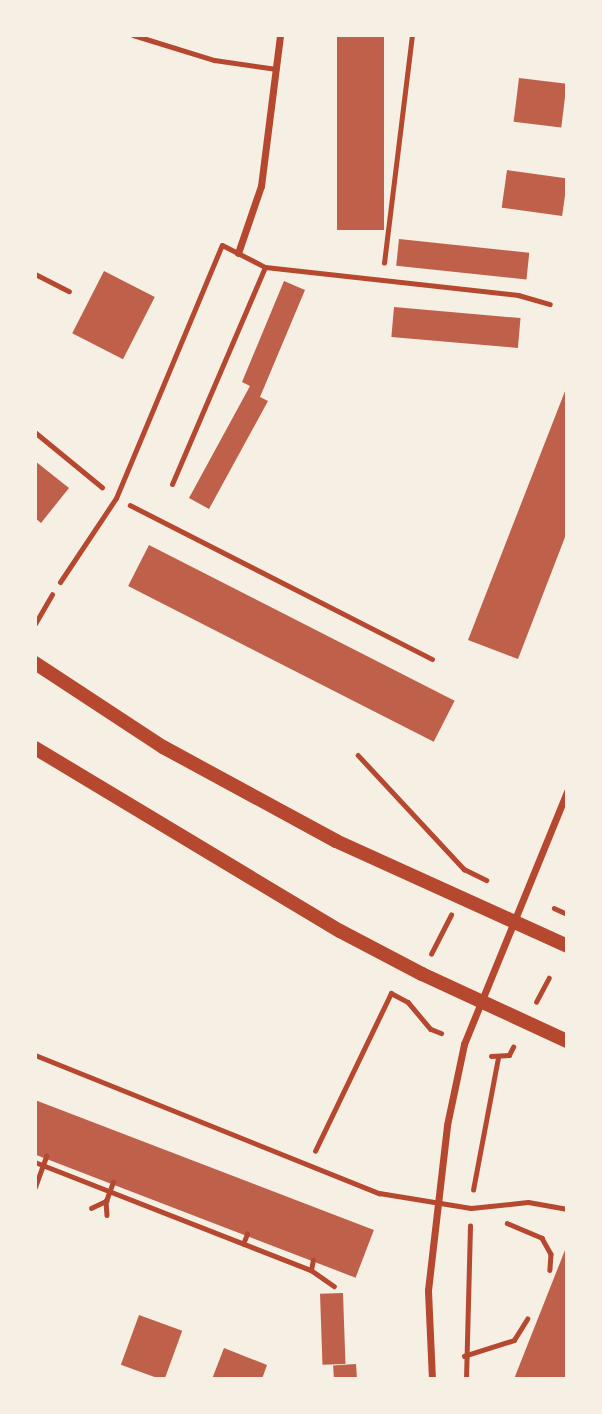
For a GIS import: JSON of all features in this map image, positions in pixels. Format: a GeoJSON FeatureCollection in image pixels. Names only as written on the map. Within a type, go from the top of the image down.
{"type":"FeatureCollection","features":[{"type":"Feature","properties":{"kind":"main road"},"geometry":{"type":"LineString","coordinates":[[35,663],[163,747],[336,841],[567,946]]}},
{"type":"Feature","properties":{"kind":"main road"},"geometry":{"type":"LineString","coordinates":[[35,748],[340,931],[567,1041]]}},
{"type":"Feature","properties":{"kind":"street"},"geometry":{"type":"LineString","coordinates":[[238,253],[261,186],[279,35]]}},
{"type":"Feature","properties":{"kind":"street"},"geometry":{"type":"LineString","coordinates":[[432,1379],[428,1290],[436,1205],[447,1125],[464,1044],[567,791]]}},
{"type":"Feature","properties":{"kind":"lane"},"geometry":{"type":"LineString","coordinates":[[133,35],[214,60],[276,69]]}},
{"type":"Feature","properties":{"kind":"lane"},"geometry":{"type":"LineString","coordinates":[[60,582],[116,498],[222,245],[265,267],[518,295],[550,304]]}},
{"type":"Feature","properties":{"kind":"lane"},"geometry":{"type":"LineString","coordinates":[[172,484],[265,267]]}},
{"type":"Feature","properties":{"kind":"lane"},"geometry":{"type":"LineString","coordinates":[[35,274],[69,290]]}},
{"type":"Feature","properties":{"kind":"lane"},"geometry":{"type":"LineString","coordinates":[[35,1055],[379,1193],[436,1205],[471,1208],[528,1202],[567,1209]]}},
{"type":"Feature","properties":{"kind":"path"},"geometry":{"type":"LineString","coordinates":[[382,280],[412,35]]}},
{"type":"Feature","properties":{"kind":"path"},"geometry":{"type":"LineString","coordinates":[[35,432],[116,498],[432,659]]}},
{"type":"Feature","properties":{"kind":"path"},"geometry":{"type":"LineString","coordinates":[[35,624],[52,596]]}},
{"type":"Feature","properties":{"kind":"path"},"geometry":{"type":"LineString","coordinates":[[358,755],[464,869],[487,880]]}},
{"type":"Feature","properties":{"kind":"path"},"geometry":{"type":"LineString","coordinates":[[554,908],[567,914]]}},
{"type":"Feature","properties":{"kind":"path"},"geometry":{"type":"LineString","coordinates":[[430,957],[451,914]]}},
{"type":"Feature","properties":{"kind":"path"},"geometry":{"type":"LineString","coordinates":[[534,1007],[549,978]]}},
{"type":"Feature","properties":{"kind":"path"},"geometry":{"type":"LineString","coordinates":[[308,1165],[391,993],[408,1002],[431,1029],[441,1033]]}},
{"type":"Feature","properties":{"kind":"path"},"geometry":{"type":"LineString","coordinates":[[491,1056],[498,1058],[509,1055],[513,1046]]}},
{"type":"Feature","properties":{"kind":"path"},"geometry":{"type":"LineString","coordinates":[[473,1192],[498,1058]]}},
{"type":"Feature","properties":{"kind":"path"},"geometry":{"type":"LineString","coordinates":[[35,1187],[46,1156]]}},
{"type":"Feature","properties":{"kind":"path"},"geometry":{"type":"LineString","coordinates":[[35,1162],[311,1270],[334,1286]]}},
{"type":"Feature","properties":{"kind":"path"},"geometry":{"type":"LineString","coordinates":[[107,1215],[106,1201],[113,1182]]}},
{"type":"Feature","properties":{"kind":"path"},"geometry":{"type":"LineString","coordinates":[[90,1208],[106,1201]]}},
{"type":"Feature","properties":{"kind":"path"},"geometry":{"type":"LineString","coordinates":[[176,1217],[180,1208]]}},
{"type":"Feature","properties":{"kind":"path"},"geometry":{"type":"LineString","coordinates":[[471,1208],[542,1238],[551,1254],[550,1270]]}},
{"type":"Feature","properties":{"kind":"path"},"geometry":{"type":"LineString","coordinates":[[466,1379],[464,1356],[470,1222]]}},
{"type":"Feature","properties":{"kind":"path"},"geometry":{"type":"LineString","coordinates":[[243,1244],[247,1234]]}},
{"type":"Feature","properties":{"kind":"path"},"geometry":{"type":"LineString","coordinates":[[311,1270],[313,1260]]}},
{"type":"Feature","properties":{"kind":"path"},"geometry":{"type":"LineString","coordinates":[[464,1356],[514,1340],[527,1319]]}},
{"type":"Feature","properties":{"kind":"building"},"geometry":{"type":"Polygon","coordinates":[[[337,35],[384,35],[384,230],[337,230],[337,35]]]}},
{"type":"Feature","properties":{"kind":"building"},"geometry":{"type":"Polygon","coordinates":[[[519,78],[567,84],[561,128],[514,122],[519,78]]]}},
{"type":"Feature","properties":{"kind":"building"},"geometry":{"type":"Polygon","coordinates":[[[507,170],[567,178],[562,216],[502,208],[507,170]]]}},
{"type":"Feature","properties":{"kind":"building"},"geometry":{"type":"Polygon","coordinates":[[[399,239],[529,253],[526,280],[396,266],[399,239]]]}},
{"type":"Feature","properties":{"kind":"building"},"geometry":{"type":"Polygon","coordinates":[[[104,271],[155,297],[123,359],[72,333],[104,271]]]}},
{"type":"Feature","properties":{"kind":"building"},"geometry":{"type":"Polygon","coordinates":[[[284,281],[305,290],[260,397],[268,401],[209,509],[189,498],[250,386],[242,382],[284,281]]]}},
{"type":"Feature","properties":{"kind":"building"},"geometry":{"type":"Polygon","coordinates":[[[394,307],[521,318],[518,348],[391,337],[394,307]]]}},
{"type":"Feature","properties":{"kind":"building"},"geometry":{"type":"Polygon","coordinates":[[[567,386],[567,532],[518,659],[468,640],[567,386]]]}},
{"type":"Feature","properties":{"kind":"building"},"geometry":{"type":"Polygon","coordinates":[[[35,461],[69,488],[41,523],[35,518],[35,461]]]}},
{"type":"Feature","properties":{"kind":"building"},"geometry":{"type":"Polygon","coordinates":[[[149,545],[455,701],[434,742],[128,586],[149,545]]]}},
{"type":"Feature","properties":{"kind":"building"},"geometry":{"type":"Polygon","coordinates":[[[35,1100],[374,1230],[356,1278],[35,1155],[35,1100]]]}},
{"type":"Feature","properties":{"kind":"building"},"geometry":{"type":"Polygon","coordinates":[[[567,1245],[567,1379],[514,1379],[567,1245]]]}},
{"type":"Feature","properties":{"kind":"building"},"geometry":{"type":"Polygon","coordinates":[[[343,1293],[345,1364],[322,1365],[320,1294],[343,1293]]]}},
{"type":"Feature","properties":{"kind":"building"},"geometry":{"type":"Polygon","coordinates":[[[139,1315],[182,1331],[165,1379],[121,1365],[139,1315]]]}},
{"type":"Feature","properties":{"kind":"building"},"geometry":{"type":"Polygon","coordinates":[[[224,1348],[267,1365],[262,1379],[212,1379],[224,1348]]]}},
{"type":"Feature","properties":{"kind":"building"},"geometry":{"type":"Polygon","coordinates":[[[356,1364],[357,1379],[334,1379],[333,1366],[356,1364]]]}}]}
